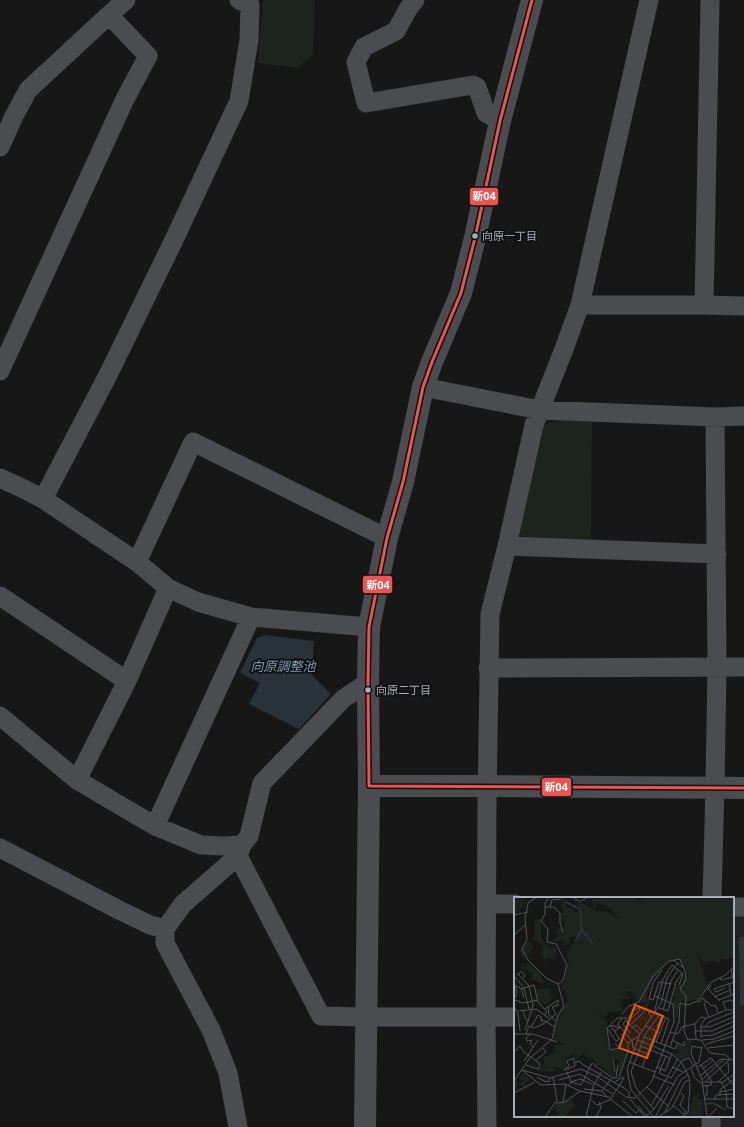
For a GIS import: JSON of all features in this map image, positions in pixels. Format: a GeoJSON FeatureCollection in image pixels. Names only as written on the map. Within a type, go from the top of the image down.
{"type":"FeatureCollection","features":[{"type":"Feature","properties":{"kind":"street"},"geometry":{"type":"LineString","coordinates":[[0,147],[28,90],[126,0]]}},
{"type":"Feature","properties":{"kind":"street"},"geometry":{"type":"LineString","coordinates":[[43,499],[108,375],[172,244],[239,101],[249,40],[250,6],[239,0]]}},
{"type":"Feature","properties":{"kind":"street"},"geometry":{"type":"LineString","coordinates":[[415,0],[408,9],[396,31],[364,47],[356,62],[366,103],[473,85],[477,87],[486,113],[500,121]]}},
{"type":"Feature","properties":{"kind":"street"},"geometry":{"type":"LineString","coordinates":[[365,1127],[369,786],[369,627],[387,538],[403,482],[423,387],[461,292],[476,238],[500,121],[532,0]]}},
{"type":"Feature","properties":{"kind":"street"},"geometry":{"type":"LineString","coordinates":[[487,1127],[487,786],[490,614],[534,425],[580,305],[649,0]]}},
{"type":"Feature","properties":{"kind":"street"},"geometry":{"type":"LineString","coordinates":[[704,305],[710,0]]}},
{"type":"Feature","properties":{"kind":"street"},"geometry":{"type":"LineString","coordinates":[[0,371],[121,106],[148,56],[108,15]]}},
{"type":"Feature","properties":{"kind":"street"},"geometry":{"type":"LineString","coordinates":[[580,305],[744,306]]}},
{"type":"Feature","properties":{"kind":"street"},"geometry":{"type":"LineString","coordinates":[[423,387],[540,410],[715,417],[744,416]]}},
{"type":"Feature","properties":{"kind":"street"},"geometry":{"type":"LineString","coordinates":[[712,897],[717,667],[715,417]]}},
{"type":"Feature","properties":{"kind":"street"},"geometry":{"type":"LineString","coordinates":[[137,562],[193,442],[387,538]]}},
{"type":"Feature","properties":{"kind":"street"},"geometry":{"type":"LineString","coordinates":[[0,478],[43,499],[137,562],[168,588],[198,602],[251,617],[369,627]]}},
{"type":"Feature","properties":{"kind":"street"},"geometry":{"type":"LineString","coordinates":[[507,546],[717,554]]}},
{"type":"Feature","properties":{"kind":"street"},"geometry":{"type":"LineString","coordinates":[[76,780],[127,681],[168,588]]}},
{"type":"Feature","properties":{"kind":"street"},"geometry":{"type":"LineString","coordinates":[[0,596],[127,681]]}},
{"type":"Feature","properties":{"kind":"street"},"geometry":{"type":"LineString","coordinates":[[155,826],[251,617]]}},
{"type":"Feature","properties":{"kind":"street"},"geometry":{"type":"LineString","coordinates":[[488,668],[744,667]]}},
{"type":"Feature","properties":{"kind":"street"},"geometry":{"type":"LineString","coordinates":[[238,1127],[228,1073],[211,1030],[165,943],[165,929],[183,904],[240,851],[249,836],[262,783],[343,699],[368,682]]}},
{"type":"Feature","properties":{"kind":"street"},"geometry":{"type":"LineString","coordinates":[[0,716],[76,780],[155,826],[201,845],[223,846],[240,851],[321,1016],[514,1017]]}},
{"type":"Feature","properties":{"kind":"street"},"geometry":{"type":"LineString","coordinates":[[369,786],[744,788]]}},
{"type":"Feature","properties":{"kind":"street"},"geometry":{"type":"LineString","coordinates":[[0,848],[119,910],[150,925],[165,929]]}},
{"type":"Feature","properties":{"kind":"street"},"geometry":{"type":"LineString","coordinates":[[487,904],[514,904]]}},
{"type":"Feature","properties":{"kind":"shaded area"},"geometry":{"type":"Polygon","coordinates":[[[263,0],[315,0],[313,54],[298,68],[258,63],[263,0]]]}},
{"type":"Feature","properties":{"kind":"shaded area"},"geometry":{"type":"Polygon","coordinates":[[[557,420],[592,421],[591,542],[526,540],[518,533],[541,427],[557,420]]]}},
{"type":"Feature","properties":{"kind":"shaded area"},"geometry":{"type":"Polygon","coordinates":[[[734,915],[744,915],[744,1127],[718,1127],[718,1117],[734,1117],[734,915]]]}},
{"type":"Feature","properties":{"kind":"water","name":"向原調整池"},"geometry":{"type":"Polygon","coordinates":[[[265,635],[314,641],[312,675],[331,694],[299,729],[249,704],[260,683],[240,673],[257,638],[265,635]]]}},
{"type":"Feature","properties":{"kind":"water"},"geometry":{"type":"Polygon","coordinates":[[[739,937],[744,937],[744,1006],[740,1006],[739,937]]]}},
{"type":"Feature","properties":{"kind":"transit line","name":"新04"},"geometry":{"type":"LineString","coordinates":[[369,786],[369,627],[387,538],[403,482],[423,387],[461,293],[475,238],[500,121],[532,0]]}},
{"type":"Feature","properties":{"kind":"transit line","name":"新04"},"geometry":{"type":"LineString","coordinates":[[369,786],[744,788]]}},
{"type":"Feature","properties":{"kind":"place","name":"向原一丁目"},"geometry":{"type":"Point","coordinates":[475,236]}},
{"type":"Feature","properties":{"kind":"place","name":"向原二丁目"},"geometry":{"type":"Point","coordinates":[368,690]}}]}
